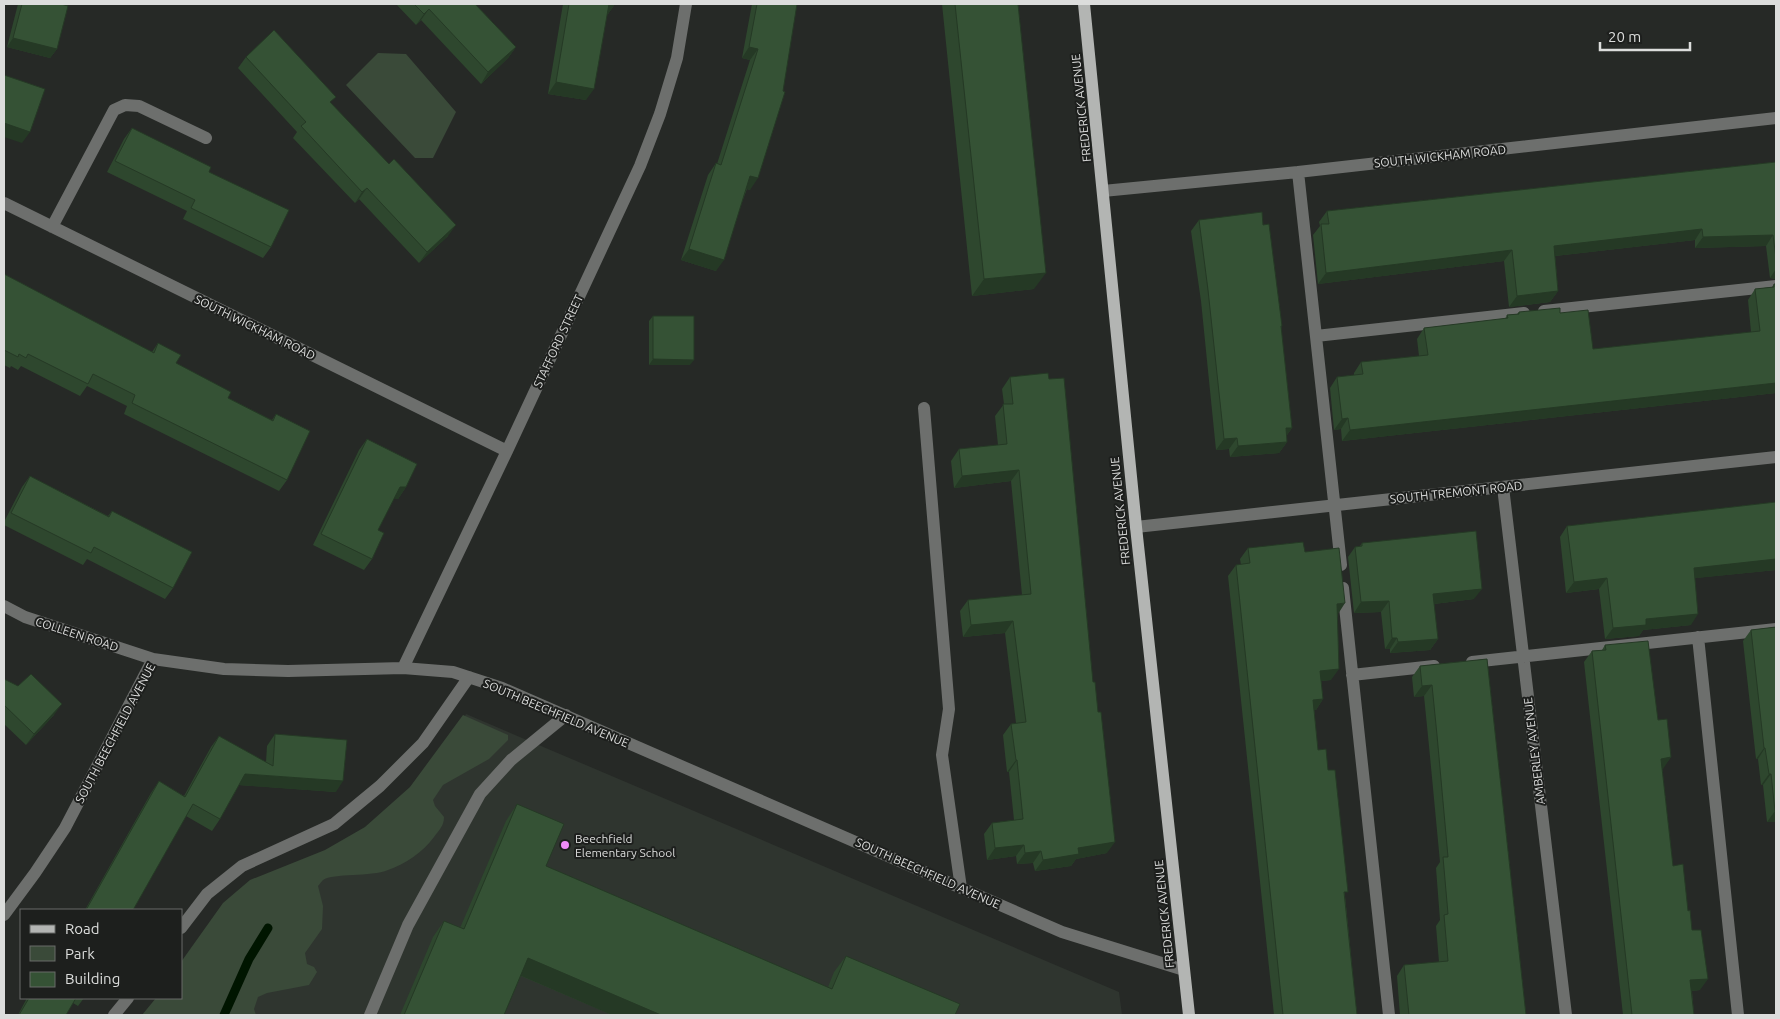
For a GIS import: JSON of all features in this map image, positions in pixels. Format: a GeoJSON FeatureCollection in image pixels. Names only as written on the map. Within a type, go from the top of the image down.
{"type":"FeatureCollection","features":[{"type":"Feature","properties":{"kind":"main road","name":"FREDERICK AVENUE"},"geometry":{"type":"LineString","coordinates":[[1084,4],[1136,527],[1189,1015]]}},
{"type":"Feature","properties":{"kind":"street","name":"STAFFORD STREET"},"geometry":{"type":"LineString","coordinates":[[403,668],[640,166],[660,114],[677,58],[686,4]]}},
{"type":"Feature","properties":{"kind":"street"},"geometry":{"type":"LineString","coordinates":[[52,227],[114,110],[125,106],[139,106],[206,138]]}},
{"type":"Feature","properties":{"kind":"street","name":"SOUTH WICKHAM ROAD"},"geometry":{"type":"LineString","coordinates":[[1102,191],[1298,172],[1776,118]]}},
{"type":"Feature","properties":{"kind":"street"},"geometry":{"type":"LineString","coordinates":[[1298,172],[1389,1015]]}},
{"type":"Feature","properties":{"kind":"street","name":"SOUTH WICKHAM ROAD"},"geometry":{"type":"LineString","coordinates":[[4,203],[507,451]]}},
{"type":"Feature","properties":{"kind":"street"},"geometry":{"type":"LineString","coordinates":[[1316,336],[1776,286]]}},
{"type":"Feature","properties":{"kind":"street"},"geometry":{"type":"LineString","coordinates":[[924,408],[949,709],[942,755],[961,888]]}},
{"type":"Feature","properties":{"kind":"street","name":"SOUTH TREMONT ROAD"},"geometry":{"type":"LineString","coordinates":[[1136,527],[1776,457]]}},
{"type":"Feature","properties":{"kind":"street","name":"AMBERLEY AVENUE"},"geometry":{"type":"LineString","coordinates":[[1503,487],[1566,1015]]}},
{"type":"Feature","properties":{"kind":"street","name":"COLLEEN ROAD"},"geometry":{"type":"LineString","coordinates":[[4,606],[25,617],[152,659]]}},
{"type":"Feature","properties":{"kind":"street"},"geometry":{"type":"LineString","coordinates":[[1352,675],[1776,629]]}},
{"type":"Feature","properties":{"kind":"street"},"geometry":{"type":"LineString","coordinates":[[1698,638],[1738,1015]]}},
{"type":"Feature","properties":{"kind":"street","name":"SOUTH BEECHFIELD AVENUE"},"geometry":{"type":"LineString","coordinates":[[4,915],[65,828],[152,659],[224,669],[288,671],[403,668],[452,672],[502,688],[1062,932],[1184,970]]}},
{"type":"Feature","properties":{"kind":"street"},"geometry":{"type":"LineString","coordinates":[[182,927],[207,894],[242,866],[334,824],[380,786],[423,743],[469,677]]}},
{"type":"Feature","properties":{"kind":"street"},"geometry":{"type":"LineString","coordinates":[[370,1015],[408,925],[480,794],[511,760],[566,716]]}},
{"type":"Feature","properties":{"kind":"street"},"geometry":{"type":"LineString","coordinates":[[114,1015],[127,999]]}},
{"type":"Feature","properties":{"kind":"shaded area","name":"Beechfield Elementary School"},"geometry":{"type":"Polygon","coordinates":[[[466,714],[1119,992],[1122,1015],[244,1015],[303,872],[408,818],[466,714]]]}},
{"type":"Feature","properties":{"kind":"green space"},"geometry":{"type":"Polygon","coordinates":[[[378,53],[406,54],[456,112],[433,158],[415,158],[346,85],[378,53]]]}},
{"type":"Feature","properties":{"kind":"green space"},"geometry":{"type":"Polygon","coordinates":[[[463,715],[508,735],[508,740],[489,759],[443,785],[433,800],[435,806],[444,817],[443,823],[430,842],[419,852],[407,861],[388,870],[372,874],[328,878],[323,880],[318,886],[323,906],[322,929],[305,953],[307,964],[314,967],[317,972],[309,985],[267,993],[258,997],[254,1009],[256,1015],[142,1015],[155,999],[182,999],[182,961],[223,903],[250,880],[325,850],[365,827],[410,787],[463,715]]]}},
{"type":"Feature","properties":{"kind":"building"},"geometry":{"type":"Polygon","coordinates":[[[22,4],[61,4],[68,6],[57,49],[13,38],[22,4]]]}},
{"type":"Feature","properties":{"kind":"building"},"geometry":{"type":"Polygon","coordinates":[[[414,4],[475,4],[516,47],[488,72],[429,9],[424,14],[414,4]]]}},
{"type":"Feature","properties":{"kind":"building"},"geometry":{"type":"Polygon","coordinates":[[[569,4],[609,4],[594,89],[556,82],[569,4]]]}},
{"type":"Feature","properties":{"kind":"building"},"geometry":{"type":"Polygon","coordinates":[[[757,4],[797,4],[783,91],[785,92],[758,178],[750,176],[724,260],[689,249],[716,163],[721,165],[758,49],[749,47],[757,4]]]}},
{"type":"Feature","properties":{"kind":"building"},"geometry":{"type":"Polygon","coordinates":[[[955,4],[1018,4],[1046,273],[984,279],[955,4]]]}},
{"type":"Feature","properties":{"kind":"building"},"geometry":{"type":"Polygon","coordinates":[[[274,30],[336,97],[330,102],[389,164],[394,159],[456,225],[427,252],[367,188],[362,192],[301,126],[306,122],[246,57],[274,30]]]}},
{"type":"Feature","properties":{"kind":"building"},"geometry":{"type":"Polygon","coordinates":[[[4,75],[45,89],[30,132],[4,123],[4,75]]]}},
{"type":"Feature","properties":{"kind":"building"},"geometry":{"type":"Polygon","coordinates":[[[132,128],[211,167],[209,172],[289,210],[271,247],[191,208],[195,200],[115,161],[132,128]]]}},
{"type":"Feature","properties":{"kind":"building"},"geometry":{"type":"Polygon","coordinates":[[[1776,162],[1776,258],[1773,235],[1703,237],[1702,229],[1554,246],[1558,291],[1517,296],[1512,250],[1326,273],[1321,224],[1329,224],[1327,211],[1776,162]]]}},
{"type":"Feature","properties":{"kind":"building"},"geometry":{"type":"Polygon","coordinates":[[[1262,212],[1263,225],[1269,224],[1292,428],[1286,428],[1287,442],[1238,446],[1237,438],[1224,439],[1199,220],[1262,212]]]}},
{"type":"Feature","properties":{"kind":"building"},"geometry":{"type":"Polygon","coordinates":[[[4,274],[154,353],[158,343],[181,355],[176,363],[231,392],[228,398],[273,421],[276,414],[310,431],[287,480],[132,403],[135,395],[93,374],[88,384],[28,354],[26,358],[19,354],[18,357],[4,350],[4,274]]]}},
{"type":"Feature","properties":{"kind":"building"},"geometry":{"type":"Polygon","coordinates":[[[1774,284],[1776,284],[1776,383],[1350,430],[1348,418],[1342,419],[1337,377],[1363,374],[1361,362],[1428,355],[1424,328],[1508,318],[1507,315],[1519,314],[1519,312],[1560,308],[1560,313],[1588,310],[1593,349],[1760,331],[1755,289],[1774,287],[1774,284]]]}},
{"type":"Feature","properties":{"kind":"building"},"geometry":{"type":"Polygon","coordinates":[[[653,316],[694,316],[694,360],[653,359],[653,316]]]}},
{"type":"Feature","properties":{"kind":"building"},"geometry":{"type":"Polygon","coordinates":[[[1048,373],[1049,379],[1064,378],[1093,682],[1095,682],[1098,712],[1101,712],[1115,842],[1078,848],[1079,854],[1043,860],[1041,851],[1025,853],[1024,845],[995,848],[992,823],[1023,819],[1011,724],[1026,722],[1013,621],[971,625],[968,600],[1031,594],[1019,470],[962,476],[959,449],[1007,444],[1003,404],[1013,404],[1010,377],[1048,373]]]}},
{"type":"Feature","properties":{"kind":"building"},"geometry":{"type":"Polygon","coordinates":[[[367,439],[417,464],[406,487],[400,487],[378,530],[384,533],[372,559],[321,534],[367,439]]]}},
{"type":"Feature","properties":{"kind":"building"},"geometry":{"type":"Polygon","coordinates":[[[30,476],[109,517],[112,511],[192,552],[173,588],[94,547],[91,553],[11,513],[30,476]]]}},
{"type":"Feature","properties":{"kind":"building"},"geometry":{"type":"Polygon","coordinates":[[[1776,502],[1776,559],[1694,568],[1698,614],[1646,619],[1646,625],[1613,628],[1607,578],[1574,582],[1567,526],[1776,502]]]}},
{"type":"Feature","properties":{"kind":"building"},"geometry":{"type":"Polygon","coordinates":[[[1476,531],[1482,589],[1433,594],[1438,639],[1398,642],[1397,638],[1392,638],[1389,601],[1361,602],[1355,547],[1362,546],[1362,543],[1476,531]]]}},
{"type":"Feature","properties":{"kind":"building"},"geometry":{"type":"Polygon","coordinates":[[[1303,542],[1305,552],[1339,548],[1345,603],[1337,604],[1339,669],[1320,671],[1323,699],[1313,700],[1318,750],[1326,749],[1328,770],[1335,770],[1348,892],[1344,892],[1357,1015],[1283,1015],[1236,565],[1250,563],[1248,548],[1303,542]]]}},
{"type":"Feature","properties":{"kind":"building"},"geometry":{"type":"Polygon","coordinates":[[[1776,627],[1775,811],[1771,774],[1769,774],[1764,748],[1751,630],[1776,627]]]}},
{"type":"Feature","properties":{"kind":"building"},"geometry":{"type":"Polygon","coordinates":[[[1648,641],[1658,720],[1667,719],[1671,757],[1661,759],[1673,866],[1683,864],[1692,930],[1701,930],[1708,979],[1690,980],[1694,1015],[1632,1015],[1592,651],[1606,650],[1605,645],[1648,641]]]}},
{"type":"Feature","properties":{"kind":"building"},"geometry":{"type":"Polygon","coordinates":[[[1487,659],[1526,1015],[1409,1015],[1404,965],[1448,961],[1444,915],[1448,914],[1443,857],[1448,857],[1437,735],[1432,685],[1422,686],[1420,666],[1487,659]]]}},
{"type":"Feature","properties":{"kind":"building"},"geometry":{"type":"Polygon","coordinates":[[[31,674],[62,704],[34,734],[4,705],[4,679],[18,686],[31,674]]]}},
{"type":"Feature","properties":{"kind":"building"},"geometry":{"type":"Polygon","coordinates":[[[275,734],[347,740],[343,781],[245,774],[220,819],[193,804],[134,909],[87,909],[159,781],[185,797],[219,736],[273,766],[275,734]]]}},
{"type":"Feature","properties":{"kind":"building"},"geometry":{"type":"Polygon","coordinates":[[[517,804],[564,824],[546,866],[832,989],[846,956],[960,1004],[955,1015],[661,1015],[528,958],[504,1015],[404,1015],[444,921],[464,929],[517,804]]]}},
{"type":"Feature","properties":{"kind":"building"},"geometry":{"type":"Polygon","coordinates":[[[28,999],[75,999],[66,1015],[19,1015],[28,999]]]}},
{"type":"Feature","properties":{"kind":"waterway"},"geometry":{"type":"LineString","coordinates":[[224,1015],[249,959],[268,928]]}},
{"type":"Feature","properties":{"kind":"place","name":"Beechfield Elementary School"},"geometry":{"type":"Point","coordinates":[565,845]}}]}
